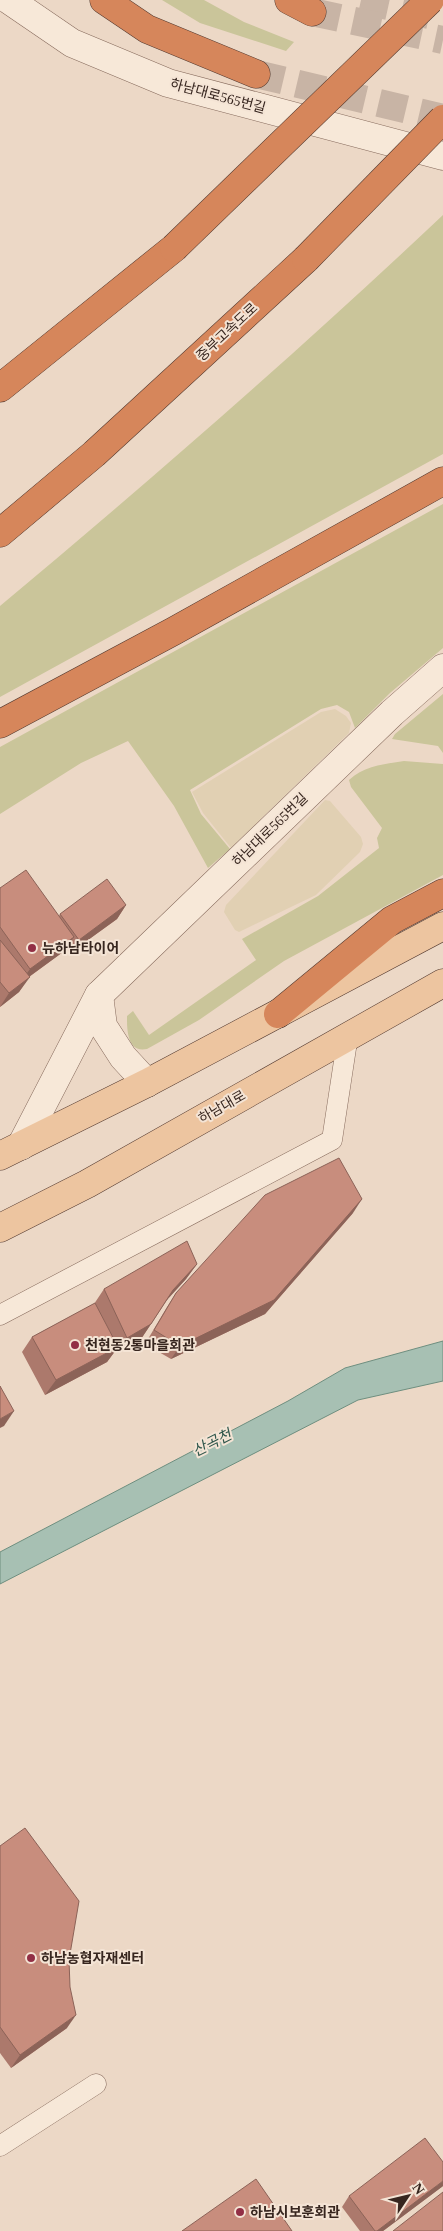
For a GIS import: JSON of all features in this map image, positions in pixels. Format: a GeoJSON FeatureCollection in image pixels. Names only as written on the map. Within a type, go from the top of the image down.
{"type":"FeatureCollection","features":[{"type":"Feature","properties":{"kind":"highway"},"geometry":{"type":"LineString","coordinates":[[104,0],[147,29],[256,74]]}},
{"type":"Feature","properties":{"kind":"highway"},"geometry":{"type":"LineString","coordinates":[[0,388],[174,248],[430,0]]}},
{"type":"Feature","properties":{"kind":"highway","name":"중부고속도로"},"geometry":{"type":"LineString","coordinates":[[0,533],[94,454],[306,259],[443,119]]}},
{"type":"Feature","properties":{"kind":"highway"},"geometry":{"type":"LineString","coordinates":[[0,724],[174,631],[443,481]]}},
{"type":"Feature","properties":{"kind":"highway"},"geometry":{"type":"LineString","coordinates":[[278,1014],[392,920],[443,892]]}},
{"type":"Feature","properties":{"kind":"main road"},"geometry":{"type":"LineString","coordinates":[[11,1151],[148,1083],[443,926]]}},
{"type":"Feature","properties":{"kind":"main road","name":"하남대로"},"geometry":{"type":"LineString","coordinates":[[0,1228],[87,1184],[443,983]]}},
{"type":"Feature","properties":{"kind":"street","name":"하남대로565번길"},"geometry":{"type":"LineString","coordinates":[[9,0],[72,43],[168,83],[443,156]]}},
{"type":"Feature","properties":{"kind":"street","name":"하남대로565번길"},"geometry":{"type":"LineString","coordinates":[[11,1151],[99,995],[392,713],[443,668]]}},
{"type":"Feature","properties":{"kind":"street"},"geometry":{"type":"LineString","coordinates":[[99,995],[103,1026],[123,1057],[148,1083]]}},
{"type":"Feature","properties":{"kind":"lane"},"geometry":{"type":"LineString","coordinates":[[0,1315],[332,1140],[348,1035]]}},
{"type":"Feature","properties":{"kind":"lane"},"geometry":{"type":"LineString","coordinates":[[0,2146],[96,2084]]}},
{"type":"Feature","properties":{"kind":"shaded area"},"geometry":{"type":"Polygon","coordinates":[[[162,0],[204,0],[244,22],[294,42],[286,51],[200,23],[162,0]]]}},
{"type":"Feature","properties":{"kind":"shaded area"},"geometry":{"type":"Polygon","coordinates":[[[443,215],[443,454],[0,697],[0,606],[225,414],[443,215]]]}},
{"type":"Feature","properties":{"kind":"shaded area"},"geometry":{"type":"Polygon","coordinates":[[[443,504],[443,648],[390,693],[355,728],[349,712],[337,705],[321,709],[190,790],[201,814],[230,849],[208,868],[174,806],[128,741],[81,763],[0,814],[0,747],[443,504]]]}},
{"type":"Feature","properties":{"kind":"shaded area"},"geometry":{"type":"Polygon","coordinates":[[[443,694],[443,753],[438,746],[392,739],[395,734],[443,694]]]}},
{"type":"Feature","properties":{"kind":"shaded area"},"geometry":{"type":"Polygon","coordinates":[[[335,709],[346,716],[351,723],[349,733],[231,848],[203,813],[192,792],[321,712],[335,709]]]}},
{"type":"Feature","properties":{"kind":"shaded area"},"geometry":{"type":"Polygon","coordinates":[[[404,761],[443,764],[443,875],[284,961],[199,1020],[147,1049],[135,1048],[127,1028],[127,1016],[133,1011],[149,1035],[256,960],[242,939],[318,896],[379,848],[377,838],[382,828],[351,787],[349,780],[368,769],[404,761]]]}},
{"type":"Feature","properties":{"kind":"shaded area"},"geometry":{"type":"Polygon","coordinates":[[[325,800],[330,801],[361,837],[363,844],[360,852],[316,895],[239,932],[235,930],[224,912],[226,905],[325,800]]]}},
{"type":"Feature","properties":{"kind":"water","name":"산곡천"},"geometry":{"type":"Polygon","coordinates":[[[443,1341],[443,1381],[358,1400],[0,1584],[0,1552],[288,1401],[345,1368],[443,1341]]]}},
{"type":"Feature","properties":{"kind":"building"},"geometry":{"type":"Polygon","coordinates":[[[26,870],[74,937],[30,969],[0,927],[0,888],[26,870]]]}},
{"type":"Feature","properties":{"kind":"building"},"geometry":{"type":"Polygon","coordinates":[[[107,879],[126,905],[79,940],[60,914],[107,879]]]}},
{"type":"Feature","properties":{"kind":"building"},"geometry":{"type":"Polygon","coordinates":[[[0,940],[30,977],[9,993],[0,982],[0,940]]]}},
{"type":"Feature","properties":{"kind":"building"},"geometry":{"type":"Polygon","coordinates":[[[339,1158],[362,1199],[274,1300],[180,1346],[154,1330],[176,1293],[265,1195],[339,1158]]]}},
{"type":"Feature","properties":{"kind":"building"},"geometry":{"type":"Polygon","coordinates":[[[187,1241],[197,1264],[173,1290],[151,1324],[127,1338],[104,1289],[187,1241]]]}},
{"type":"Feature","properties":{"kind":"building"},"geometry":{"type":"Polygon","coordinates":[[[95,1303],[118,1347],[56,1380],[32,1337],[95,1303]]]}},
{"type":"Feature","properties":{"kind":"building"},"geometry":{"type":"Polygon","coordinates":[[[0,1386],[14,1411],[0,1419],[0,1386]]]}},
{"type":"Feature","properties":{"kind":"building","name":"하남농협자재센터"},"geometry":{"type":"Polygon","coordinates":[[[25,1828],[79,1901],[69,1960],[70,1987],[76,2015],[20,2055],[0,2027],[0,1846],[25,1828]]]}},
{"type":"Feature","properties":{"kind":"building"},"geometry":{"type":"Polygon","coordinates":[[[425,2138],[443,2162],[443,2181],[375,2231],[349,2196],[425,2138]]]}},
{"type":"Feature","properties":{"kind":"building"},"geometry":{"type":"Polygon","coordinates":[[[256,2179],[292,2231],[182,2231],[256,2179]]]}},
{"type":"Feature","properties":{"kind":"building"},"geometry":{"type":"Polygon","coordinates":[[[443,2192],[443,2231],[393,2231],[443,2192]]]}},
{"type":"Feature","properties":{"kind":"tunnel"},"geometry":{"type":"LineString","coordinates":[[361,0],[443,18]]}},
{"type":"Feature","properties":{"kind":"tunnel"},"geometry":{"type":"LineString","coordinates":[[312,12],[443,40]]}},
{"type":"Feature","properties":{"kind":"tunnel"},"geometry":{"type":"LineString","coordinates":[[256,74],[443,118]]}},
{"type":"Feature","properties":{"kind":"place","name":"뉴하남타이어"},"geometry":{"type":"Point","coordinates":[32,948]}},
{"type":"Feature","properties":{"kind":"place","name":"천현동2통마을회관"},"geometry":{"type":"Point","coordinates":[75,1345]}},
{"type":"Feature","properties":{"kind":"place","name":"하남농협자재센터"},"geometry":{"type":"Point","coordinates":[31,1958]}},
{"type":"Feature","properties":{"kind":"place","name":"하남시보훈회관"},"geometry":{"type":"Point","coordinates":[240,2212]}}]}
